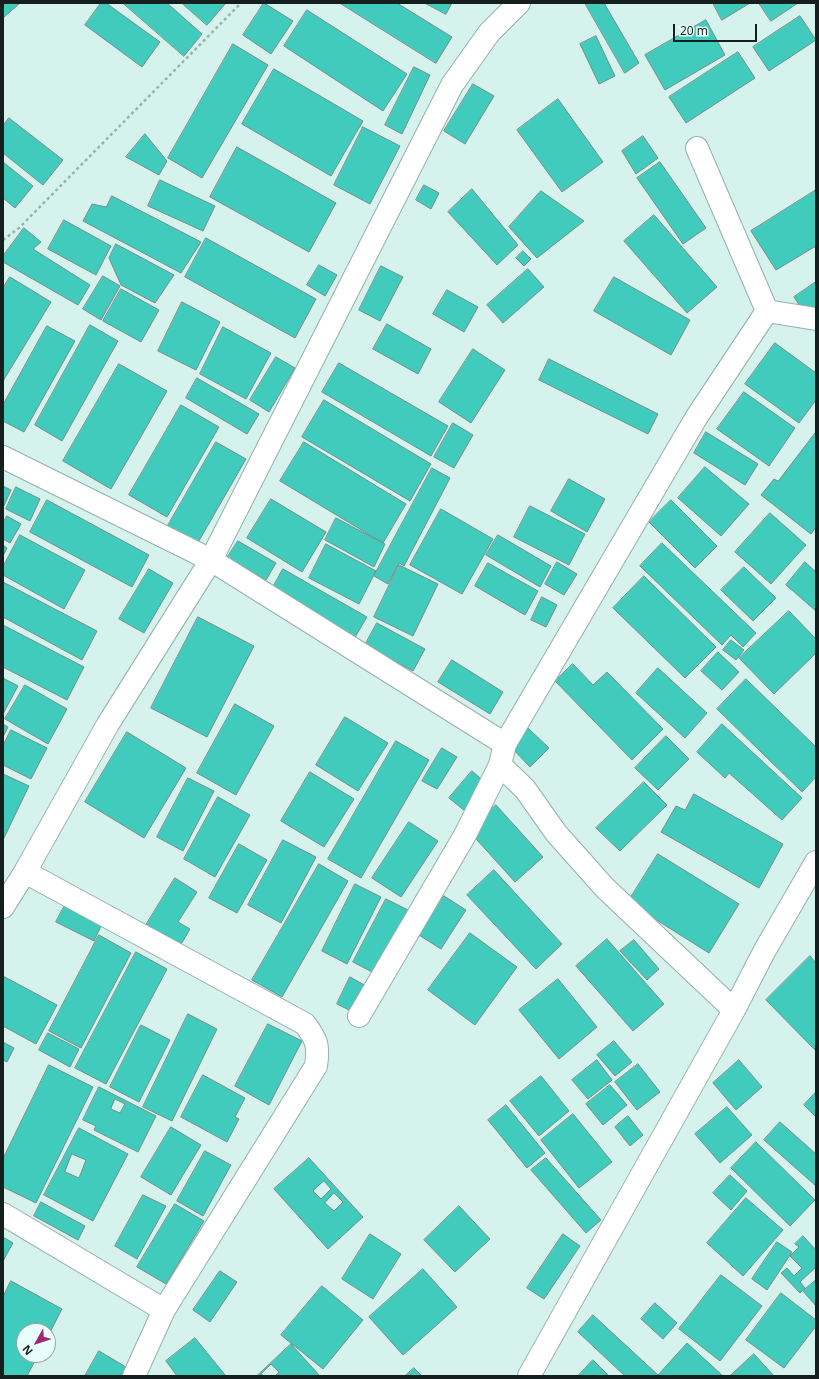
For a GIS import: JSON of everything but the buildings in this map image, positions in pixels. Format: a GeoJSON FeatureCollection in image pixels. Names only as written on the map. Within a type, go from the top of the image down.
{"type":"FeatureCollection","features":[{"type":"Feature","properties":{"kind":"street"},"geometry":{"type":"LineString","coordinates":[[3,907],[25,872],[108,724],[211,560],[452,85],[489,33],[519,3]]}},
{"type":"Feature","properties":{"kind":"street"},"geometry":{"type":"LineString","coordinates":[[697,148],[767,311]]}},
{"type":"Feature","properties":{"kind":"street"},"geometry":{"type":"LineString","coordinates":[[767,311],[816,319]]}},
{"type":"Feature","properties":{"kind":"street"},"geometry":{"type":"LineString","coordinates":[[359,1016],[465,834],[503,755],[696,418],[767,311]]}},
{"type":"Feature","properties":{"kind":"street"},"geometry":{"type":"LineString","coordinates":[[3,457],[211,560],[503,755],[556,832],[605,888],[734,1010]]}},
{"type":"Feature","properties":{"kind":"street"},"geometry":{"type":"LineString","coordinates":[[25,872],[305,1024],[314,1035],[318,1049],[316,1066],[164,1310],[134,1376]]}},
{"type":"Feature","properties":{"kind":"street"},"geometry":{"type":"LineString","coordinates":[[530,1376],[766,950],[814,872]]}},
{"type":"Feature","properties":{"kind":"street"},"geometry":{"type":"LineString","coordinates":[[3,1214],[164,1310]]}},
{"type":"Feature","properties":{"kind":"path"},"geometry":{"type":"LineString","coordinates":[[3,240],[20,228],[241,3]]}}]}
